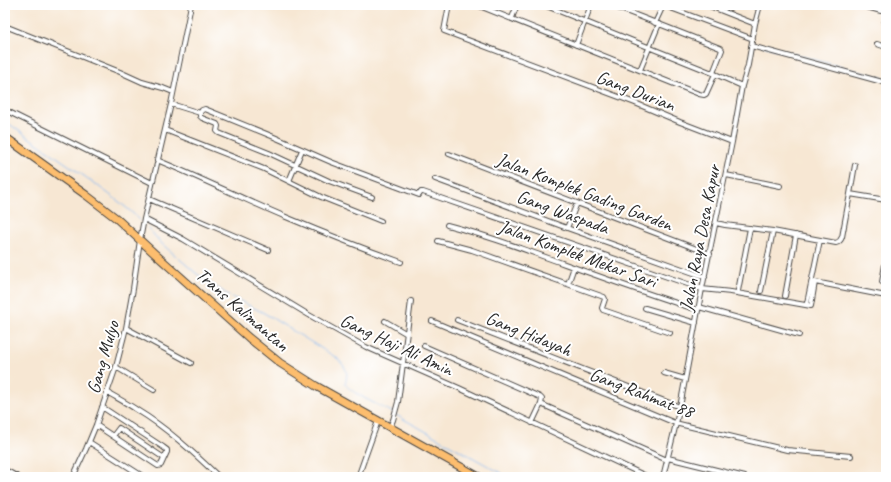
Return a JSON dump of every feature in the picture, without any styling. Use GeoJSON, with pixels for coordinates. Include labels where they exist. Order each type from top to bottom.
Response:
{"type":"FeatureCollection","features":[{"type":"Feature","properties":{"kind":"highway","name":"Trans Kalimantan"},"geometry":{"type":"LineString","coordinates":[[5,137],[116,218],[154,254],[249,338],[280,363],[316,386],[479,477]]}},
{"type":"Feature","properties":{"kind":"street","name":"Gang Mulyo"},"geometry":{"type":"LineString","coordinates":[[73,477],[96,425],[116,367],[126,328],[144,220],[192,5]]}},
{"type":"Feature","properties":{"kind":"street","name":"Gang Durian"},"geometry":{"type":"LineString","coordinates":[[448,5],[444,31],[635,103],[732,142]]}},
{"type":"Feature","properties":{"kind":"street"},"geometry":{"type":"LineString","coordinates":[[477,5],[699,94],[704,95],[707,93],[722,50],[720,48],[610,5]]}},
{"type":"Feature","properties":{"kind":"street"},"geometry":{"type":"LineString","coordinates":[[512,18],[517,5]]}},
{"type":"Feature","properties":{"kind":"street"},"geometry":{"type":"LineString","coordinates":[[544,5],[742,86]]}},
{"type":"Feature","properties":{"kind":"street"},"geometry":{"type":"LineString","coordinates":[[576,45],[591,5]]}},
{"type":"Feature","properties":{"kind":"street"},"geometry":{"type":"LineString","coordinates":[[640,70],[650,48],[662,8],[654,5]]}},
{"type":"Feature","properties":{"kind":"street"},"geometry":{"type":"LineString","coordinates":[[707,5],[755,24]]}},
{"type":"Feature","properties":{"kind":"street"},"geometry":{"type":"LineString","coordinates":[[752,5],[760,6]]}},
{"type":"Feature","properties":{"kind":"street"},"geometry":{"type":"LineString","coordinates":[[860,5],[881,11]]}},
{"type":"Feature","properties":{"kind":"street","name":"Jalan Raya Desa Kapur"},"geometry":{"type":"LineString","coordinates":[[664,477],[675,423],[680,407],[742,86],[760,6]]}},
{"type":"Feature","properties":{"kind":"street"},"geometry":{"type":"LineString","coordinates":[[668,7],[753,38]]}},
{"type":"Feature","properties":{"kind":"street"},"geometry":{"type":"LineString","coordinates":[[5,26],[142,82],[173,92]]}},
{"type":"Feature","properties":{"kind":"street"},"geometry":{"type":"LineString","coordinates":[[877,44],[886,46]]}},
{"type":"Feature","properties":{"kind":"street"},"geometry":{"type":"LineString","coordinates":[[751,46],[886,83]]}},
{"type":"Feature","properties":{"kind":"street"},"geometry":{"type":"LineString","coordinates":[[171,104],[200,113],[202,118],[217,124],[217,131],[219,133],[269,153],[329,182],[372,197]]}},
{"type":"Feature","properties":{"kind":"street"},"geometry":{"type":"LineString","coordinates":[[200,113],[205,109],[331,162],[398,188],[419,195],[421,192],[424,192],[702,289],[731,292],[811,306],[815,282],[886,296]]}},
{"type":"Feature","properties":{"kind":"street"},"geometry":{"type":"LineString","coordinates":[[5,110],[152,183]]}},
{"type":"Feature","properties":{"kind":"street"},"geometry":{"type":"LineString","coordinates":[[165,130],[264,169],[321,197],[381,221]]}},
{"type":"Feature","properties":{"kind":"street"},"geometry":{"type":"LineString","coordinates":[[289,182],[302,150]]}},
{"type":"Feature","properties":{"kind":"street","name":"Jalan Komplek Gading Garden"},"geometry":{"type":"LineString","coordinates":[[449,154],[710,254]]}},
{"type":"Feature","properties":{"kind":"street"},"geometry":{"type":"LineString","coordinates":[[158,160],[287,218],[401,262]]}},
{"type":"Feature","properties":{"kind":"street"},"geometry":{"type":"LineString","coordinates":[[716,224],[773,231],[836,243],[839,242],[841,240],[855,165]]}},
{"type":"Feature","properties":{"kind":"street"},"geometry":{"type":"LineString","coordinates":[[726,175],[780,186]]}},
{"type":"Feature","properties":{"kind":"street","name":"Gang Waspada"},"geometry":{"type":"LineString","coordinates":[[435,179],[705,277]]}},
{"type":"Feature","properties":{"kind":"street"},"geometry":{"type":"LineString","coordinates":[[850,194],[886,200]]}},
{"type":"Feature","properties":{"kind":"street"},"geometry":{"type":"LineString","coordinates":[[149,200],[268,250]]}},
{"type":"Feature","properties":{"kind":"street"},"geometry":{"type":"LineString","coordinates":[[567,228],[577,203]]}},
{"type":"Feature","properties":{"kind":"street","name":"Gang Haji Ali Amin"},"geometry":{"type":"LineString","coordinates":[[144,220],[183,239],[348,337],[403,364],[459,388],[648,477]]}},
{"type":"Feature","properties":{"kind":"street","name":"Jalan Komplek Mekar Sari"},"geometry":{"type":"LineString","coordinates":[[447,225],[506,242],[661,298],[799,335]]}},
{"type":"Feature","properties":{"kind":"street"},"geometry":{"type":"LineString","coordinates":[[738,291],[750,228]]}},
{"type":"Feature","properties":{"kind":"street"},"geometry":{"type":"LineString","coordinates":[[761,291],[773,231]]}},
{"type":"Feature","properties":{"kind":"street"},"geometry":{"type":"LineString","coordinates":[[785,296],[796,235]]}},
{"type":"Feature","properties":{"kind":"street"},"geometry":{"type":"LineString","coordinates":[[807,302],[820,240]]}},
{"type":"Feature","properties":{"kind":"street"},"geometry":{"type":"LineString","coordinates":[[438,241],[472,250],[604,297],[603,310],[670,333]]}},
{"type":"Feature","properties":{"kind":"street"},"geometry":{"type":"LineString","coordinates":[[882,282],[886,259]]}},
{"type":"Feature","properties":{"kind":"street"},"geometry":{"type":"LineString","coordinates":[[568,284],[574,267]]}},
{"type":"Feature","properties":{"kind":"street"},"geometry":{"type":"LineString","coordinates":[[390,427],[398,402],[412,301]]}},
{"type":"Feature","properties":{"kind":"street"},"geometry":{"type":"LineString","coordinates":[[645,308],[696,323]]}},
{"type":"Feature","properties":{"kind":"street","name":"Gang Hidayah"},"geometry":{"type":"LineString","coordinates":[[457,320],[680,407]]}},
{"type":"Feature","properties":{"kind":"street"},"geometry":{"type":"LineString","coordinates":[[385,321],[407,334]]}},
{"type":"Feature","properties":{"kind":"street","name":"Gang Rahmat 88"},"geometry":{"type":"LineString","coordinates":[[432,321],[675,423],[787,450],[851,456]]}},
{"type":"Feature","properties":{"kind":"street"},"geometry":{"type":"LineString","coordinates":[[126,328],[191,363]]}},
{"type":"Feature","properties":{"kind":"street"},"geometry":{"type":"LineString","coordinates":[[424,346],[540,397],[542,399],[541,404],[532,423]]}},
{"type":"Feature","properties":{"kind":"street"},"geometry":{"type":"LineString","coordinates":[[116,367],[154,390]]}},
{"type":"Feature","properties":{"kind":"street"},"geometry":{"type":"LineString","coordinates":[[664,374],[685,379]]}},
{"type":"Feature","properties":{"kind":"street"},"geometry":{"type":"LineString","coordinates":[[107,392],[148,417],[219,477]]}},
{"type":"Feature","properties":{"kind":"street"},"geometry":{"type":"LineString","coordinates":[[541,404],[667,459],[745,477]]}},
{"type":"Feature","properties":{"kind":"street"},"geometry":{"type":"LineString","coordinates":[[96,425],[160,466],[167,450],[102,407]]}},
{"type":"Feature","properties":{"kind":"street"},"geometry":{"type":"LineString","coordinates":[[358,477],[378,421]]}},
{"type":"Feature","properties":{"kind":"street"},"geometry":{"type":"LineString","coordinates":[[113,436],[119,428],[164,458]]}},
{"type":"Feature","properties":{"kind":"street"},"geometry":{"type":"LineString","coordinates":[[89,442],[144,477]]}},
{"type":"Feature","properties":{"kind":"street"},"geometry":{"type":"LineString","coordinates":[[5,470],[18,477]]}},
{"type":"Feature","properties":{"kind":"waterway"},"geometry":{"type":"LineString","coordinates":[[760,45],[886,79]]}},
{"type":"Feature","properties":{"kind":"waterway"},"geometry":{"type":"LineString","coordinates":[[5,121],[104,190],[141,221]]}},
{"type":"Feature","properties":{"kind":"waterway"},"geometry":{"type":"LineString","coordinates":[[148,228],[162,244],[197,274],[228,295],[264,313],[337,358],[346,370],[347,376],[345,384],[348,388],[367,400],[394,413]]}},
{"type":"Feature","properties":{"kind":"waterway"},"geometry":{"type":"LineString","coordinates":[[396,415],[508,477]]}}]}
